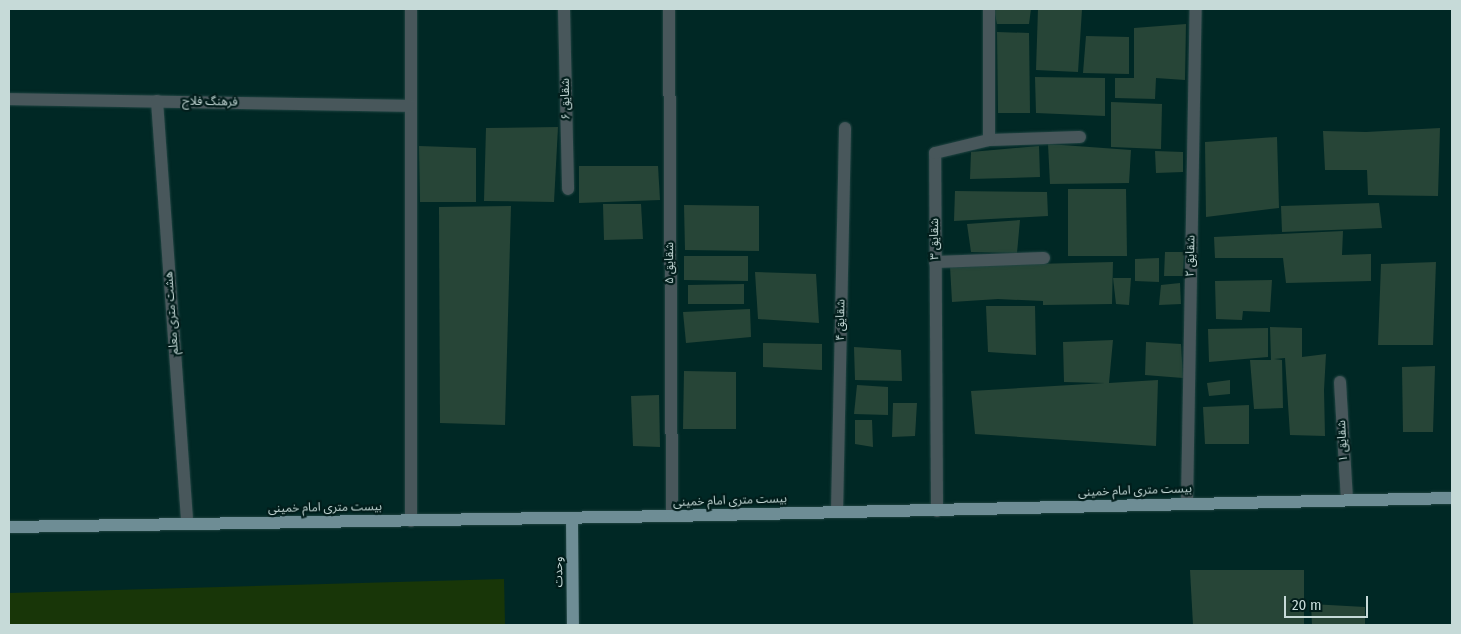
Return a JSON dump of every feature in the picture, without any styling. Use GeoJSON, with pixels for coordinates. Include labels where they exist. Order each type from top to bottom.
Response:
{"type":"FeatureCollection","features":[{"type":"Feature","properties":{"kind":"main road","name":"بیست متری امام خمینی"},"geometry":{"type":"LineString","coordinates":[[9,527],[937,511],[1187,503],[1452,498]]}},
{"type":"Feature","properties":{"kind":"main road","name":"وحدت"},"geometry":{"type":"LineString","coordinates":[[572,518],[573,625]]}},
{"type":"Feature","properties":{"kind":"street"},"geometry":{"type":"LineString","coordinates":[[411,9],[411,521]]}},
{"type":"Feature","properties":{"kind":"street","name":"شقایق ۶"},"geometry":{"type":"LineString","coordinates":[[564,9],[568,189]]}},
{"type":"Feature","properties":{"kind":"street","name":"شقایق ۵"},"geometry":{"type":"LineString","coordinates":[[669,9],[672,516]]}},
{"type":"Feature","properties":{"kind":"street"},"geometry":{"type":"LineString","coordinates":[[990,9],[989,140],[1080,136]]}},
{"type":"Feature","properties":{"kind":"street","name":"شقایق ۲"},"geometry":{"type":"LineString","coordinates":[[1187,503],[1196,9]]}},
{"type":"Feature","properties":{"kind":"street","name":"فرهنگ فلاح"},"geometry":{"type":"LineString","coordinates":[[9,99],[411,106]]}},
{"type":"Feature","properties":{"kind":"street","name":"هشت متری معلم"},"geometry":{"type":"LineString","coordinates":[[157,101],[187,524]]}},
{"type":"Feature","properties":{"kind":"street","name":"شقایق ۴"},"geometry":{"type":"LineString","coordinates":[[837,512],[845,128]]}},
{"type":"Feature","properties":{"kind":"street","name":"شقایق ۳"},"geometry":{"type":"LineString","coordinates":[[937,511],[935,154],[989,140]]}},
{"type":"Feature","properties":{"kind":"street"},"geometry":{"type":"LineString","coordinates":[[935,262],[1044,258]]}},
{"type":"Feature","properties":{"kind":"street","name":"شقایق ۱"},"geometry":{"type":"LineString","coordinates":[[1340,382],[1347,500]]}},
{"type":"Feature","properties":{"kind":"green space"},"geometry":{"type":"Polygon","coordinates":[[[504,579],[505,625],[9,625],[9,593],[504,579]]]}},
{"type":"Feature","properties":{"kind":"building"},"geometry":{"type":"Polygon","coordinates":[[[994,9],[1031,9],[1029,24],[997,24],[994,9]]]}},
{"type":"Feature","properties":{"kind":"building"},"geometry":{"type":"Polygon","coordinates":[[[1038,9],[1082,9],[1078,72],[1036,70],[1038,9]]]}},
{"type":"Feature","properties":{"kind":"building"},"geometry":{"type":"Polygon","coordinates":[[[1186,24],[1185,80],[1156,78],[1155,99],[1115,98],[1115,78],[1134,78],[1134,28],[1186,24]]]}},
{"type":"Feature","properties":{"kind":"building"},"geometry":{"type":"Polygon","coordinates":[[[997,32],[1029,33],[1030,113],[998,113],[997,32]]]}},
{"type":"Feature","properties":{"kind":"building"},"geometry":{"type":"Polygon","coordinates":[[[1086,36],[1129,37],[1129,74],[1083,73],[1086,36]]]}},
{"type":"Feature","properties":{"kind":"building"},"geometry":{"type":"Polygon","coordinates":[[[1035,77],[1105,78],[1105,116],[1036,113],[1035,77]]]}},
{"type":"Feature","properties":{"kind":"building"},"geometry":{"type":"Polygon","coordinates":[[[1111,102],[1162,104],[1161,149],[1111,147],[1111,102]]]}},
{"type":"Feature","properties":{"kind":"building"},"geometry":{"type":"Polygon","coordinates":[[[558,127],[554,202],[484,201],[486,128],[558,127]]]}},
{"type":"Feature","properties":{"kind":"building"},"geometry":{"type":"Polygon","coordinates":[[[1440,128],[1438,196],[1368,195],[1367,170],[1325,170],[1323,131],[1366,132],[1440,128]]]}},
{"type":"Feature","properties":{"kind":"building"},"geometry":{"type":"Polygon","coordinates":[[[1277,137],[1279,208],[1206,217],[1205,142],[1277,137]]]}},
{"type":"Feature","properties":{"kind":"building"},"geometry":{"type":"Polygon","coordinates":[[[1048,144],[1131,150],[1129,183],[1050,184],[1048,144]]]}},
{"type":"Feature","properties":{"kind":"building"},"geometry":{"type":"Polygon","coordinates":[[[419,146],[476,148],[476,202],[420,202],[419,146]]]}},
{"type":"Feature","properties":{"kind":"building"},"geometry":{"type":"Polygon","coordinates":[[[1039,146],[1040,177],[970,179],[971,152],[1039,146]]]}},
{"type":"Feature","properties":{"kind":"building"},"geometry":{"type":"Polygon","coordinates":[[[1155,151],[1183,152],[1183,172],[1156,173],[1155,151]]]}},
{"type":"Feature","properties":{"kind":"building"},"geometry":{"type":"Polygon","coordinates":[[[579,166],[658,166],[660,200],[579,203],[579,166]]]}},
{"type":"Feature","properties":{"kind":"building"},"geometry":{"type":"Polygon","coordinates":[[[1068,189],[1126,189],[1127,256],[1068,256],[1068,189]]]}},
{"type":"Feature","properties":{"kind":"building"},"geometry":{"type":"Polygon","coordinates":[[[955,191],[1047,192],[1048,216],[954,221],[955,191]]]}},
{"type":"Feature","properties":{"kind":"building"},"geometry":{"type":"Polygon","coordinates":[[[1379,203],[1382,228],[1282,232],[1281,206],[1379,203]]]}},
{"type":"Feature","properties":{"kind":"building"},"geometry":{"type":"Polygon","coordinates":[[[603,204],[641,204],[643,239],[604,240],[603,204]]]}},
{"type":"Feature","properties":{"kind":"building"},"geometry":{"type":"Polygon","coordinates":[[[684,205],[759,206],[759,251],[685,250],[684,205]]]}},
{"type":"Feature","properties":{"kind":"building"},"geometry":{"type":"Polygon","coordinates":[[[511,206],[505,425],[440,423],[439,207],[511,206]]]}},
{"type":"Feature","properties":{"kind":"building"},"geometry":{"type":"Polygon","coordinates":[[[1020,220],[1017,253],[971,252],[967,224],[1020,220]]]}},
{"type":"Feature","properties":{"kind":"building"},"geometry":{"type":"Polygon","coordinates":[[[1343,231],[1342,255],[1371,254],[1371,281],[1286,283],[1283,258],[1215,258],[1214,237],[1343,231]]]}},
{"type":"Feature","properties":{"kind":"building"},"geometry":{"type":"Polygon","coordinates":[[[1165,252],[1184,252],[1183,276],[1164,276],[1165,252]]]}},
{"type":"Feature","properties":{"kind":"building"},"geometry":{"type":"Polygon","coordinates":[[[684,256],[748,256],[748,281],[684,280],[684,256]]]}},
{"type":"Feature","properties":{"kind":"building"},"geometry":{"type":"Polygon","coordinates":[[[1159,258],[1159,282],[1135,281],[1135,259],[1159,258]]]}},
{"type":"Feature","properties":{"kind":"building"},"geometry":{"type":"Polygon","coordinates":[[[1113,262],[1112,304],[1043,305],[1043,301],[998,299],[952,302],[950,266],[1113,262]]]}},
{"type":"Feature","properties":{"kind":"building"},"geometry":{"type":"Polygon","coordinates":[[[1436,262],[1433,345],[1378,345],[1381,264],[1436,262]]]}},
{"type":"Feature","properties":{"kind":"building"},"geometry":{"type":"Polygon","coordinates":[[[755,272],[816,274],[819,323],[758,319],[755,272]]]}},
{"type":"Feature","properties":{"kind":"building"},"geometry":{"type":"Polygon","coordinates":[[[1113,278],[1131,278],[1129,305],[1116,304],[1113,278]]]}},
{"type":"Feature","properties":{"kind":"building"},"geometry":{"type":"Polygon","coordinates":[[[1272,280],[1270,312],[1243,311],[1242,320],[1216,319],[1215,281],[1272,280]]]}},
{"type":"Feature","properties":{"kind":"building"},"geometry":{"type":"Polygon","coordinates":[[[1180,283],[1181,304],[1159,305],[1161,285],[1180,283]]]}},
{"type":"Feature","properties":{"kind":"building"},"geometry":{"type":"Polygon","coordinates":[[[744,284],[744,304],[688,304],[688,285],[744,284]]]}},
{"type":"Feature","properties":{"kind":"building"},"geometry":{"type":"Polygon","coordinates":[[[986,306],[1035,306],[1036,355],[988,352],[986,306]]]}},
{"type":"Feature","properties":{"kind":"building"},"geometry":{"type":"Polygon","coordinates":[[[750,309],[751,337],[686,343],[683,312],[750,309]]]}},
{"type":"Feature","properties":{"kind":"building"},"geometry":{"type":"Polygon","coordinates":[[[1270,327],[1302,328],[1302,357],[1326,354],[1324,390],[1325,436],[1290,435],[1285,358],[1274,359],[1282,360],[1283,408],[1254,409],[1250,360],[1271,360],[1270,327]]]}},
{"type":"Feature","properties":{"kind":"building"},"geometry":{"type":"Polygon","coordinates":[[[1268,328],[1268,357],[1209,362],[1208,329],[1268,328]]]}},
{"type":"Feature","properties":{"kind":"building"},"geometry":{"type":"Polygon","coordinates":[[[1113,340],[1109,383],[1158,380],[1156,446],[975,434],[971,391],[1105,383],[1064,382],[1063,342],[1113,340]]]}},
{"type":"Feature","properties":{"kind":"building"},"geometry":{"type":"Polygon","coordinates":[[[1146,342],[1181,344],[1183,378],[1145,375],[1146,342]]]}},
{"type":"Feature","properties":{"kind":"building"},"geometry":{"type":"Polygon","coordinates":[[[763,343],[822,344],[822,370],[763,367],[763,343]]]}},
{"type":"Feature","properties":{"kind":"building"},"geometry":{"type":"Polygon","coordinates":[[[854,347],[901,350],[902,381],[855,380],[854,347]]]}},
{"type":"Feature","properties":{"kind":"building"},"geometry":{"type":"Polygon","coordinates":[[[1435,366],[1433,432],[1403,432],[1402,367],[1435,366]]]}},
{"type":"Feature","properties":{"kind":"building"},"geometry":{"type":"Polygon","coordinates":[[[684,371],[736,372],[736,429],[683,429],[684,371]]]}},
{"type":"Feature","properties":{"kind":"building"},"geometry":{"type":"Polygon","coordinates":[[[1230,380],[1230,394],[1209,396],[1207,383],[1230,380]]]}},
{"type":"Feature","properties":{"kind":"building"},"geometry":{"type":"Polygon","coordinates":[[[857,385],[888,387],[888,415],[854,414],[857,385]]]}},
{"type":"Feature","properties":{"kind":"building"},"geometry":{"type":"Polygon","coordinates":[[[659,395],[660,447],[633,446],[631,396],[659,395]]]}},
{"type":"Feature","properties":{"kind":"building"},"geometry":{"type":"Polygon","coordinates":[[[893,403],[917,403],[915,436],[892,437],[893,403]]]}},
{"type":"Feature","properties":{"kind":"building"},"geometry":{"type":"Polygon","coordinates":[[[1249,405],[1249,444],[1205,444],[1203,407],[1249,405]]]}},
{"type":"Feature","properties":{"kind":"building"},"geometry":{"type":"Polygon","coordinates":[[[855,420],[872,420],[873,447],[855,444],[855,420]]]}},
{"type":"Feature","properties":{"kind":"building"},"geometry":{"type":"Polygon","coordinates":[[[1190,570],[1304,570],[1304,625],[1193,625],[1190,570]]]}},
{"type":"Feature","properties":{"kind":"building"},"geometry":{"type":"Polygon","coordinates":[[[1311,604],[1365,607],[1365,625],[1312,625],[1311,604]]]}}]}
